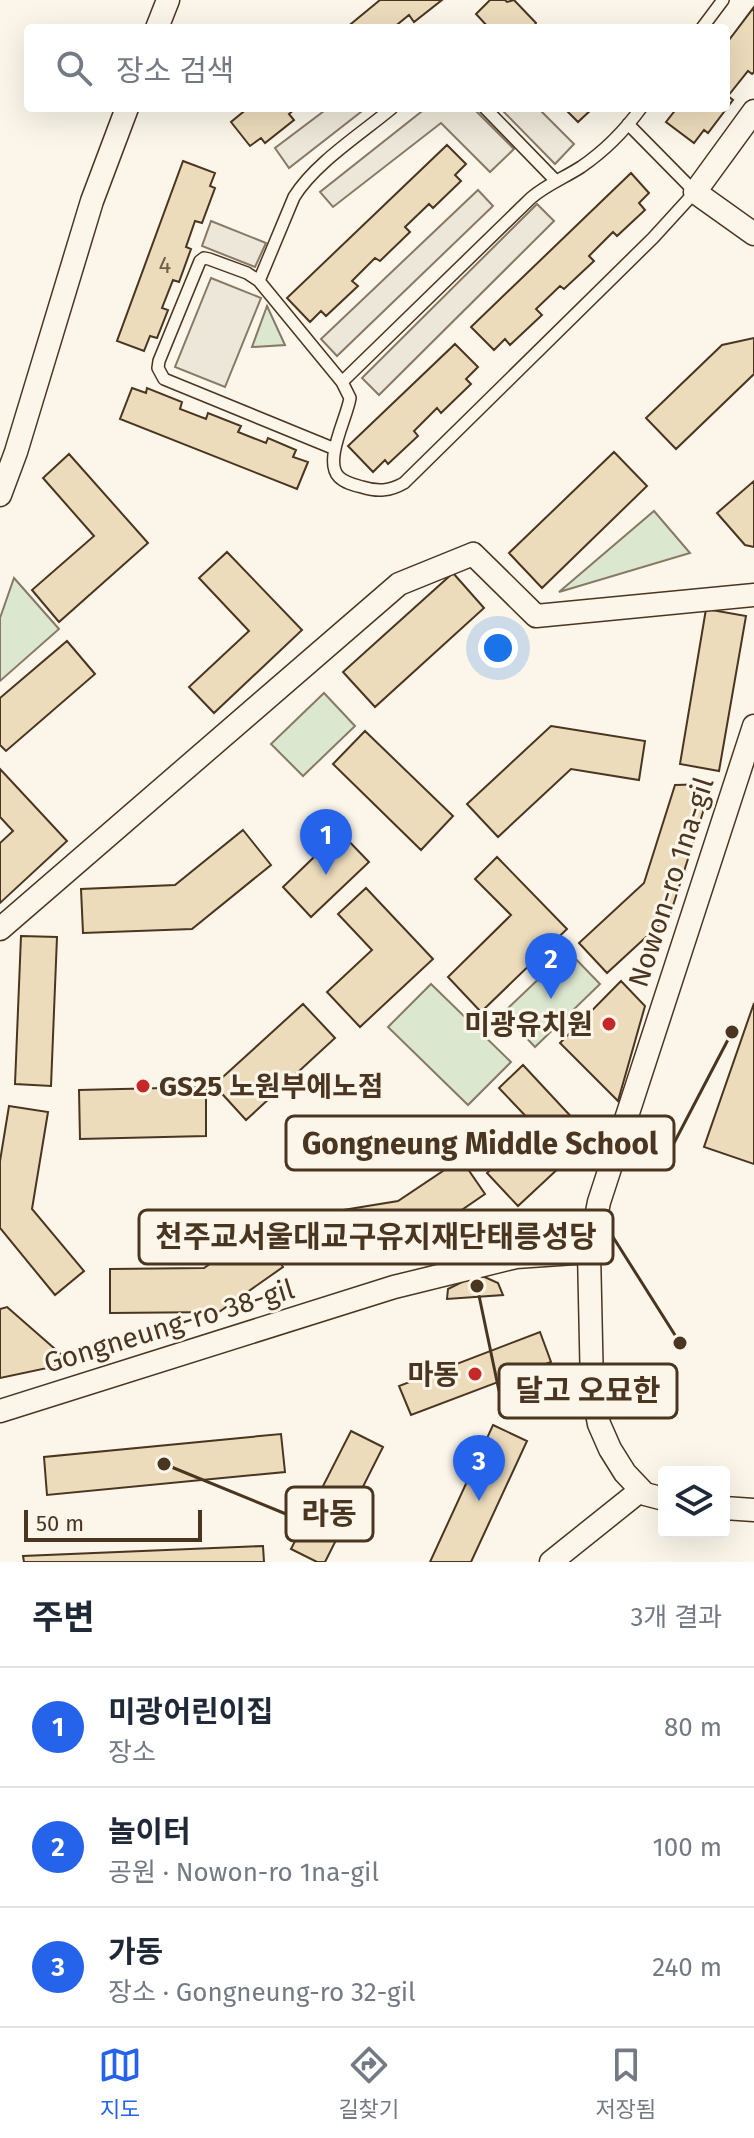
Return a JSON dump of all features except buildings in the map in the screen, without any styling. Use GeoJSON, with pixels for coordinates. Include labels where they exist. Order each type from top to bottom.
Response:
{"type":"FeatureCollection","features":[{"type":"Feature","properties":{"kind":"street"},"geometry":{"type":"LineString","coordinates":[[159,24],[168,0]]}},
{"type":"Feature","properties":{"kind":"street"},"geometry":{"type":"LineString","coordinates":[[754,111],[695,192],[754,234]]}},
{"type":"Feature","properties":{"kind":"street"},"geometry":{"type":"LineString","coordinates":[[0,495],[16,452],[92,201],[125,112]]}},
{"type":"Feature","properties":{"kind":"street"},"geometry":{"type":"LineString","coordinates":[[0,929],[399,584],[473,554],[536,616],[754,595]]}},
{"type":"Feature","properties":{"kind":"street","name":"Nowon-ro 1na-gil"},"geometry":{"type":"LineString","coordinates":[[641,1490],[625,1473],[610,1449],[597,1412],[592,1388],[589,1252],[599,1202],[754,726]]}},
{"type":"Feature","properties":{"kind":"street","name":"Gongneung-ro 38-gil"},"geometry":{"type":"LineString","coordinates":[[0,1411],[394,1287],[516,1257],[589,1252]]}},
{"type":"Feature","properties":{"kind":"street"},"geometry":{"type":"LineString","coordinates":[[551,1562],[641,1490],[658,1497]]}},
{"type":"Feature","properties":{"kind":"street"},"geometry":{"type":"LineString","coordinates":[[730,1508],[754,1510]]}},
{"type":"Feature","properties":{"kind":"lane"},"geometry":{"type":"LineString","coordinates":[[705,24],[723,0]]}},
{"type":"Feature","properties":{"kind":"lane"},"geometry":{"type":"LineString","coordinates":[[259,281],[301,187],[387,112]]}},
{"type":"Feature","properties":{"kind":"lane"},"geometry":{"type":"LineString","coordinates":[[489,112],[556,181]]}},
{"type":"Feature","properties":{"kind":"lane"},"geometry":{"type":"LineString","coordinates":[[342,382],[531,198],[595,156],[638,112]]}},
{"type":"Feature","properties":{"kind":"lane"},"geometry":{"type":"LineString","coordinates":[[335,449],[168,382],[160,373],[159,361],[200,261],[209,259],[247,273],[259,281],[342,382],[350,398],[333,458],[335,471],[340,478],[348,483],[380,490],[392,489],[404,483],[653,238],[695,192],[628,124]]}},
{"type":"Feature","properties":{"kind":"green space"},"geometry":{"type":"Polygon","coordinates":[[[267,306],[285,345],[252,347],[267,306]]]}},
{"type":"Feature","properties":{"kind":"green space"},"geometry":{"type":"Polygon","coordinates":[[[654,511],[690,553],[559,592],[654,511]]]}},
{"type":"Feature","properties":{"kind":"green space"},"geometry":{"type":"Polygon","coordinates":[[[14,578],[59,629],[0,681],[0,618],[14,578]]]}},
{"type":"Feature","properties":{"kind":"green space"},"geometry":{"type":"Polygon","coordinates":[[[324,693],[355,726],[303,776],[271,744],[324,693]]]}},
{"type":"Feature","properties":{"kind":"green space"},"geometry":{"type":"Polygon","coordinates":[[[568,951],[600,984],[535,1047],[503,1013],[568,951]]]}},
{"type":"Feature","properties":{"kind":"green space"},"geometry":{"type":"Polygon","coordinates":[[[431,984],[511,1062],[468,1105],[388,1027],[431,984]]]}},
{"type":"Feature","properties":{"kind":"shaded area"},"geometry":{"type":"Polygon","coordinates":[[[323,112],[361,112],[289,168],[275,148],[323,112]]]}},
{"type":"Feature","properties":{"kind":"shaded area"},"geometry":{"type":"Polygon","coordinates":[[[421,112],[477,112],[514,149],[490,172],[441,123],[333,207],[320,192],[421,112]]]}},
{"type":"Feature","properties":{"kind":"shaded area"},"geometry":{"type":"Polygon","coordinates":[[[504,112],[542,112],[574,144],[555,164],[504,112]]]}},
{"type":"Feature","properties":{"kind":"shaded area"},"geometry":{"type":"Polygon","coordinates":[[[478,190],[493,206],[337,356],[321,339],[478,190]]]}},
{"type":"Feature","properties":{"kind":"shaded area"},"geometry":{"type":"Polygon","coordinates":[[[537,204],[554,221],[379,395],[362,378],[537,204]]]}},
{"type":"Feature","properties":{"kind":"shaded area"},"geometry":{"type":"Polygon","coordinates":[[[211,221],[266,243],[255,267],[202,246],[211,221]]]}},
{"type":"Feature","properties":{"kind":"shaded area"},"geometry":{"type":"Polygon","coordinates":[[[211,278],[261,298],[225,387],[175,367],[211,278]]]}},
{"type":"Feature","properties":{"kind":"place","name":"미광어린이집"},"geometry":{"type":"Point","coordinates":[326,875]}},
{"type":"Feature","properties":{"kind":"place","name":"놀이터"},"geometry":{"type":"Point","coordinates":[551,999]}},
{"type":"Feature","properties":{"kind":"place","name":"미광유치원"},"geometry":{"type":"Point","coordinates":[609,1024]}},
{"type":"Feature","properties":{"kind":"place","name":"Gongneung Middle School"},"geometry":{"type":"Point","coordinates":[732,1032]}},
{"type":"Feature","properties":{"kind":"place","name":"GS25 노원부에노점"},"geometry":{"type":"Point","coordinates":[143,1086]}},
{"type":"Feature","properties":{"kind":"place","name":"달고 오묘한"},"geometry":{"type":"Point","coordinates":[477,1286]}},
{"type":"Feature","properties":{"kind":"place","name":"천주교서울대교구유지재단태릉성당"},"geometry":{"type":"Point","coordinates":[680,1343]}},
{"type":"Feature","properties":{"kind":"place","name":"마동"},"geometry":{"type":"Point","coordinates":[475,1374]}},
{"type":"Feature","properties":{"kind":"place","name":"라동"},"geometry":{"type":"Point","coordinates":[164,1464]}},
{"type":"Feature","properties":{"kind":"place","name":"가동"},"geometry":{"type":"Point","coordinates":[479,1501]}}]}
